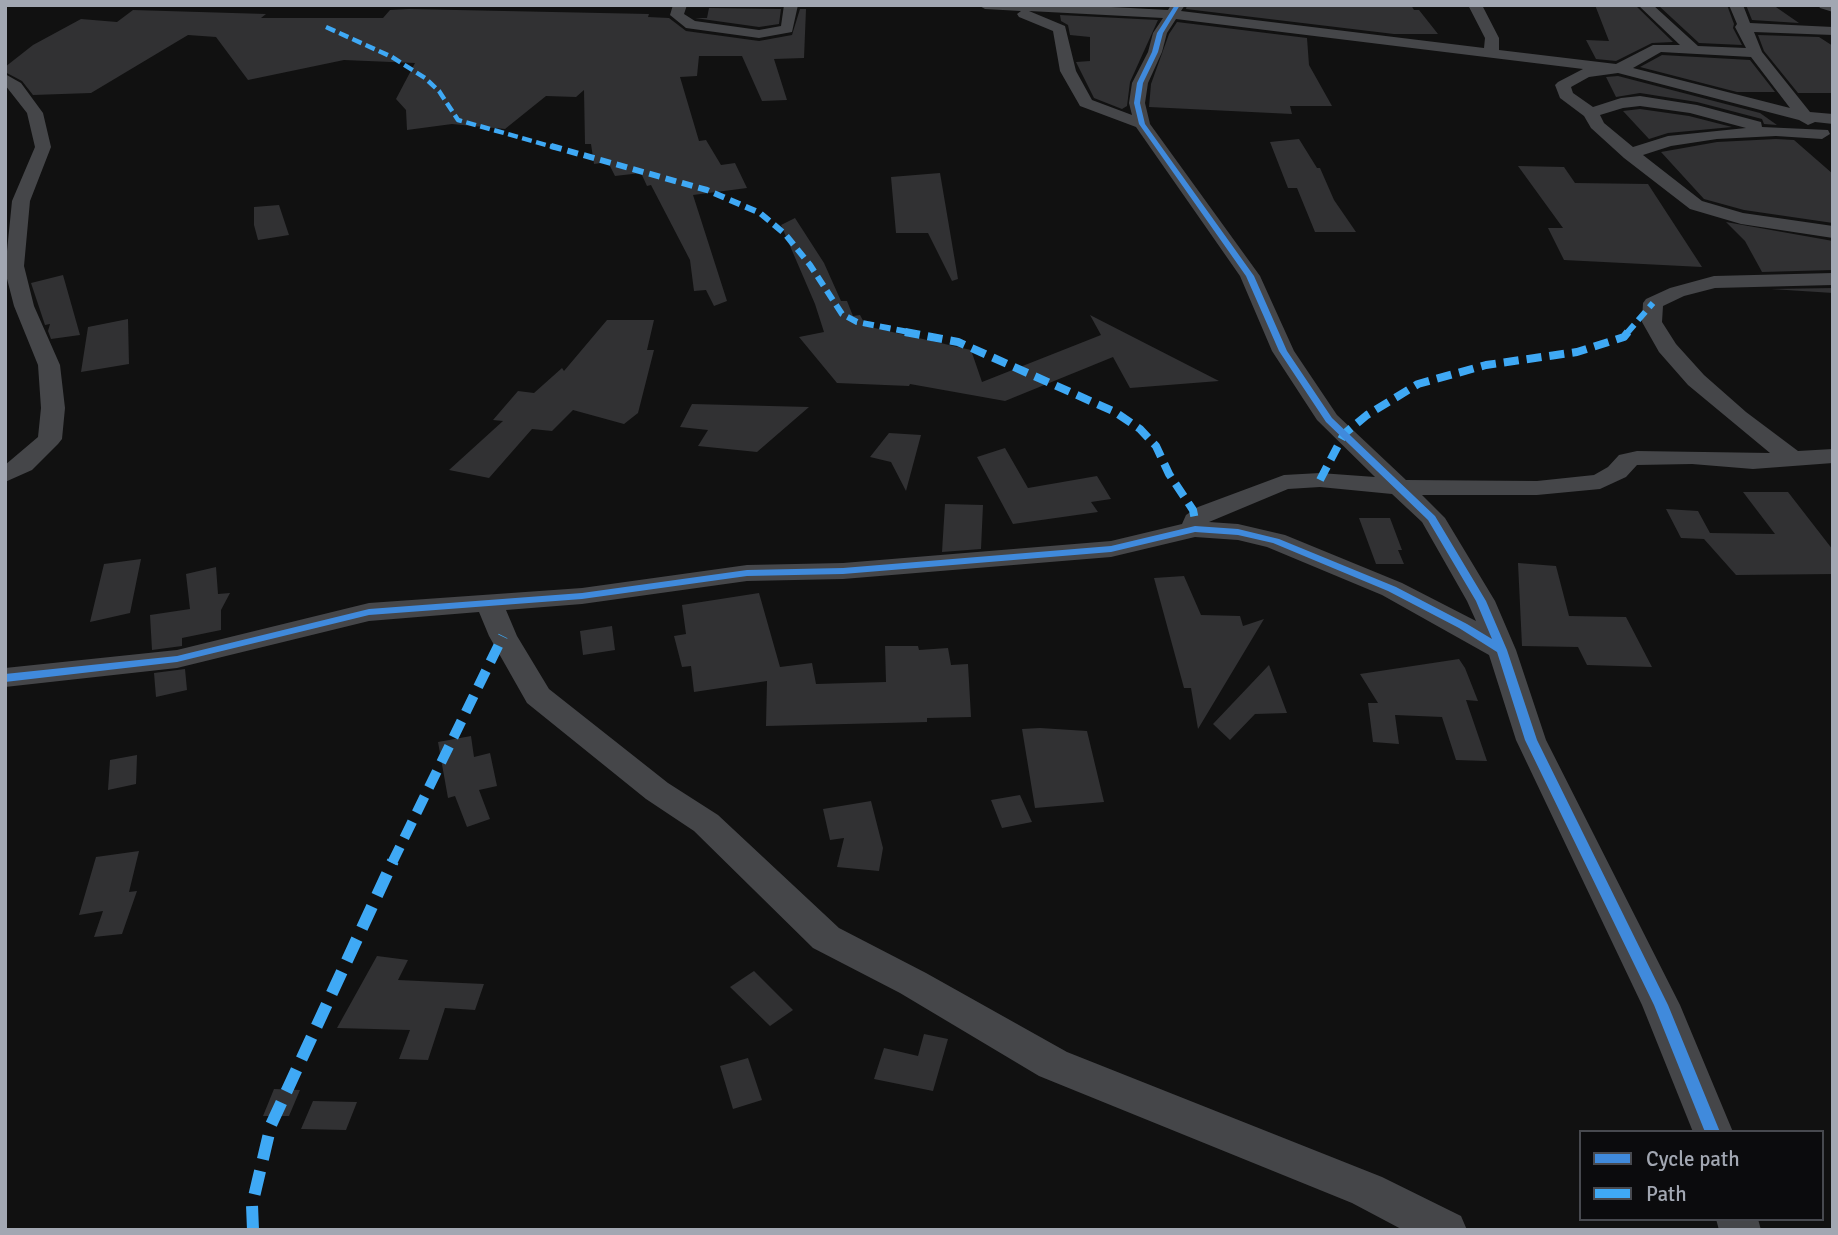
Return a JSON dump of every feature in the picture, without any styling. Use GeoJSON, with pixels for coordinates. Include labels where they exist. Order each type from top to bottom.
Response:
{"type":"FeatureCollection","features":[{"type":"Feature","properties":{"kind":"street"},"geometry":{"type":"LineString","coordinates":[[680,5],[677,15],[691,25],[759,34],[787,29],[791,5]]}},
{"type":"Feature","properties":{"kind":"street"},"geometry":{"type":"LineString","coordinates":[[985,5],[1164,9],[1618,69],[1652,75],[1804,116]]}},
{"type":"Feature","properties":{"kind":"street"},"geometry":{"type":"LineString","coordinates":[[1645,5],[1693,49]]}},
{"type":"Feature","properties":{"kind":"street"},"geometry":{"type":"LineString","coordinates":[[1736,5],[1742,27],[1755,53],[1804,116],[1829,133]]}},
{"type":"Feature","properties":{"kind":"street"},"geometry":{"type":"LineString","coordinates":[[1825,5],[1833,8]]}},
{"type":"Feature","properties":{"kind":"street"},"geometry":{"type":"LineString","coordinates":[[1472,6],[1492,38],[1492,54]]}},
{"type":"Feature","properties":{"kind":"street"},"geometry":{"type":"LineString","coordinates":[[1012,7],[1060,29],[1068,71],[1074,87],[1086,103],[1142,124]]}},
{"type":"Feature","properties":{"kind":"street"},"geometry":{"type":"LineString","coordinates":[[1164,9],[1140,83],[1137,103],[1142,124],[1250,276],[1283,351],[1329,420],[1432,518],[1480,601],[1502,650],[1531,740],[1661,1005],[1712,1130]]}},
{"type":"Feature","properties":{"kind":"street"},"geometry":{"type":"LineString","coordinates":[[1742,27],[1833,31]]}},
{"type":"Feature","properties":{"kind":"street"},"geometry":{"type":"LineString","coordinates":[[1806,30],[1819,43],[1828,47]]}},
{"type":"Feature","properties":{"kind":"street"},"geometry":{"type":"LineString","coordinates":[[1755,53],[1658,48],[1638,61],[1618,69],[1585,73],[1563,85],[1566,95],[1591,113],[1598,125],[1696,205],[1741,218],[1833,232]]}},
{"type":"Feature","properties":{"kind":"street"},"geometry":{"type":"LineString","coordinates":[[1640,101],[1652,75]]}},
{"type":"Feature","properties":{"kind":"street"},"geometry":{"type":"LineString","coordinates":[[5,78],[16,86],[35,113],[43,148],[13,202],[15,266],[24,306],[49,365],[53,408],[50,439],[23,465],[5,475]]}},
{"type":"Feature","properties":{"kind":"street"},"geometry":{"type":"LineString","coordinates":[[1591,113],[1621,103],[1640,101],[1690,108],[1776,131]]}},
{"type":"Feature","properties":{"kind":"street"},"geometry":{"type":"LineString","coordinates":[[1630,153],[1694,136],[1776,131],[1829,133]]}},
{"type":"Feature","properties":{"kind":"street"},"geometry":{"type":"LineString","coordinates":[[1794,460],[1738,417],[1696,380],[1667,347],[1652,322],[1653,303],[1677,292],[1714,282],[1833,279]]}},
{"type":"Feature","properties":{"kind":"street"},"geometry":{"type":"LineString","coordinates":[[1195,529],[1195,520],[1207,512],[1284,482],[1320,480],[1401,487],[1496,489],[1600,482],[1617,472],[1628,460],[1653,457],[1753,462],[1833,456]]}},
{"type":"Feature","properties":{"kind":"street"},"geometry":{"type":"LineString","coordinates":[[5,678],[177,659],[369,612],[582,596],[747,573],[843,571],[1111,550],[1195,529],[1238,531],[1276,541],[1392,589],[1502,650]]}},
{"type":"Feature","properties":{"kind":"street"},"geometry":{"type":"LineString","coordinates":[[489,604],[503,636],[538,696],[593,743],[706,824],[826,938],[913,983],[1052,1064],[1367,1190],[1446,1230]]}},
{"type":"Feature","properties":{"kind":"building"},"geometry":{"type":"Polygon","coordinates":[[[1187,5],[1411,5],[1414,10],[1419,10],[1438,34],[1394,34],[1186,9],[1187,5]]]}},
{"type":"Feature","properties":{"kind":"building"},"geometry":{"type":"Polygon","coordinates":[[[1595,5],[1635,5],[1673,42],[1652,43],[1616,61],[1596,59],[1586,40],[1609,41],[1595,5]]]}},
{"type":"Feature","properties":{"kind":"building"},"geometry":{"type":"Polygon","coordinates":[[[1727,5],[1733,28],[1742,45],[1699,43],[1659,6],[1727,5]]]}},
{"type":"Feature","properties":{"kind":"building"},"geometry":{"type":"Polygon","coordinates":[[[1746,5],[1773,5],[1799,23],[1752,20],[1746,5]]]}},
{"type":"Feature","properties":{"kind":"building"},"geometry":{"type":"Polygon","coordinates":[[[709,8],[781,9],[779,24],[759,27],[695,18],[707,18],[709,8]]]}},
{"type":"Feature","properties":{"kind":"building"},"geometry":{"type":"Polygon","coordinates":[[[800,9],[806,9],[804,58],[774,59],[787,100],[762,101],[742,56],[699,56],[697,76],[680,77],[699,141],[706,140],[721,165],[735,163],[747,188],[693,195],[727,301],[714,306],[706,290],[694,291],[690,260],[651,185],[647,186],[641,173],[615,176],[608,162],[594,164],[591,144],[585,144],[584,90],[576,97],[546,96],[505,129],[452,124],[407,130],[406,110],[396,99],[415,63],[344,60],[248,80],[216,37],[188,35],[91,93],[33,95],[22,81],[5,72],[5,67],[33,45],[81,19],[117,22],[133,10],[266,14],[261,18],[383,18],[390,10],[649,14],[648,17],[669,18],[686,31],[759,41],[792,35],[800,9]]]}},
{"type":"Feature","properties":{"kind":"building"},"geometry":{"type":"Polygon","coordinates":[[[1060,15],[1158,20],[1130,82],[1127,106],[1122,109],[1094,98],[1076,62],[1090,61],[1090,37],[1070,35],[1068,25],[1061,21],[1060,15]]]}},
{"type":"Feature","properties":{"kind":"building"},"geometry":{"type":"Polygon","coordinates":[[[1177,22],[1307,38],[1309,65],[1332,106],[1290,106],[1292,114],[1149,107],[1151,84],[1169,34],[1177,22]]]}},
{"type":"Feature","properties":{"kind":"building"},"geometry":{"type":"Polygon","coordinates":[[[1758,35],[1819,37],[1833,46],[1833,93],[1798,93],[1764,51],[1758,35]]]}},
{"type":"Feature","properties":{"kind":"building"},"geometry":{"type":"Polygon","coordinates":[[[1662,55],[1750,60],[1775,92],[1737,92],[1640,67],[1662,55]]]}},
{"type":"Feature","properties":{"kind":"building"},"geometry":{"type":"Polygon","coordinates":[[[1618,76],[1760,113],[1777,125],[1764,124],[1762,119],[1697,102],[1640,93],[1616,97],[1606,77],[1618,76]]]}},
{"type":"Feature","properties":{"kind":"building"},"geometry":{"type":"Polygon","coordinates":[[[1640,109],[1689,116],[1732,127],[1668,133],[1649,139],[1623,111],[1640,109]]]}},
{"type":"Feature","properties":{"kind":"building"},"geometry":{"type":"Polygon","coordinates":[[[1299,139],[1317,168],[1320,168],[1334,200],[1356,232],[1315,232],[1297,188],[1288,188],[1270,142],[1299,139]]]}},
{"type":"Feature","properties":{"kind":"building"},"geometry":{"type":"Polygon","coordinates":[[[1794,140],[1833,174],[1833,223],[1744,210],[1704,199],[1661,152],[1717,142],[1794,140]]]}},
{"type":"Feature","properties":{"kind":"building"},"geometry":{"type":"Polygon","coordinates":[[[1518,166],[1564,167],[1575,183],[1648,184],[1702,267],[1564,260],[1548,228],[1563,228],[1518,166]]]}},
{"type":"Feature","properties":{"kind":"building"},"geometry":{"type":"Polygon","coordinates":[[[940,173],[958,279],[952,281],[928,233],[896,233],[891,177],[940,173]]]}},
{"type":"Feature","properties":{"kind":"building"},"geometry":{"type":"Polygon","coordinates":[[[279,205],[289,235],[258,240],[254,225],[254,207],[279,205]]]}},
{"type":"Feature","properties":{"kind":"building"},"geometry":{"type":"Polygon","coordinates":[[[795,218],[824,263],[841,301],[847,301],[853,316],[860,315],[866,326],[971,350],[982,382],[1101,335],[1090,315],[1219,381],[1130,388],[1113,357],[1005,401],[910,384],[837,383],[799,337],[824,332],[781,225],[795,218]]]}},
{"type":"Feature","properties":{"kind":"building"},"geometry":{"type":"Polygon","coordinates":[[[1726,222],[1833,241],[1833,270],[1762,272],[1745,241],[1726,222]]]}},
{"type":"Feature","properties":{"kind":"building"},"geometry":{"type":"Polygon","coordinates":[[[63,275],[80,335],[51,339],[48,331],[50,324],[45,325],[31,283],[63,275]]]}},
{"type":"Feature","properties":{"kind":"building"},"geometry":{"type":"Polygon","coordinates":[[[1833,288],[1833,293],[1771,289],[1833,288]]]}},
{"type":"Feature","properties":{"kind":"building"},"geometry":{"type":"Polygon","coordinates":[[[128,319],[129,364],[81,372],[88,327],[128,319]]]}},
{"type":"Feature","properties":{"kind":"building"},"geometry":{"type":"Polygon","coordinates":[[[607,320],[654,320],[647,350],[654,350],[638,413],[624,424],[573,410],[552,431],[532,429],[489,478],[449,470],[503,421],[493,420],[518,391],[534,393],[562,368],[564,371],[607,320]]]}},
{"type":"Feature","properties":{"kind":"building"},"geometry":{"type":"Polygon","coordinates":[[[692,404],[809,407],[757,452],[698,446],[708,430],[680,427],[692,404]]]}},
{"type":"Feature","properties":{"kind":"building"},"geometry":{"type":"Polygon","coordinates":[[[889,433],[921,435],[906,491],[891,462],[870,457],[889,433]]]}},
{"type":"Feature","properties":{"kind":"building"},"geometry":{"type":"Polygon","coordinates":[[[1005,448],[1028,488],[1097,476],[1111,499],[1091,502],[1098,512],[1013,524],[977,457],[1005,448]]]}},
{"type":"Feature","properties":{"kind":"building"},"geometry":{"type":"Polygon","coordinates":[[[1743,492],[1788,492],[1833,550],[1833,574],[1736,575],[1704,539],[1681,538],[1666,509],[1698,511],[1710,533],[1775,534],[1743,492]]]}},
{"type":"Feature","properties":{"kind":"building"},"geometry":{"type":"Polygon","coordinates":[[[945,504],[983,505],[981,549],[942,552],[945,504]]]}},
{"type":"Feature","properties":{"kind":"building"},"geometry":{"type":"Polygon","coordinates":[[[1359,518],[1390,518],[1402,550],[1398,550],[1404,564],[1376,564],[1359,518]]]}},
{"type":"Feature","properties":{"kind":"building"},"geometry":{"type":"Polygon","coordinates":[[[141,559],[130,613],[90,622],[104,564],[141,559]]]}},
{"type":"Feature","properties":{"kind":"building"},"geometry":{"type":"Polygon","coordinates":[[[1518,563],[1556,566],[1569,616],[1626,617],[1652,667],[1587,665],[1578,647],[1522,646],[1518,563]]]}},
{"type":"Feature","properties":{"kind":"building"},"geometry":{"type":"Polygon","coordinates":[[[216,567],[218,594],[230,593],[221,610],[221,630],[182,638],[182,646],[152,650],[150,615],[190,609],[186,574],[216,567]]]}},
{"type":"Feature","properties":{"kind":"building"},"geometry":{"type":"Polygon","coordinates":[[[1184,576],[1201,615],[1240,616],[1243,626],[1264,619],[1198,729],[1191,688],[1184,688],[1154,578],[1184,576]]]}},
{"type":"Feature","properties":{"kind":"building"},"geometry":{"type":"Polygon","coordinates":[[[759,593],[780,667],[812,663],[816,684],[886,682],[885,646],[918,646],[919,650],[948,648],[951,665],[968,664],[971,717],[927,718],[927,722],[766,726],[767,681],[694,692],[691,666],[682,667],[674,636],[686,634],[682,605],[759,593]]]}},
{"type":"Feature","properties":{"kind":"building"},"geometry":{"type":"Polygon","coordinates":[[[612,626],[615,650],[583,655],[580,631],[612,626]]]}},
{"type":"Feature","properties":{"kind":"building"},"geometry":{"type":"Polygon","coordinates":[[[1459,659],[1478,701],[1466,700],[1487,761],[1456,760],[1442,717],[1395,715],[1399,744],[1373,742],[1368,703],[1378,703],[1360,674],[1459,659]]]}},
{"type":"Feature","properties":{"kind":"building"},"geometry":{"type":"Polygon","coordinates":[[[1269,665],[1287,713],[1255,714],[1230,740],[1213,724],[1269,665]]]}},
{"type":"Feature","properties":{"kind":"building"},"geometry":{"type":"Polygon","coordinates":[[[185,669],[187,690],[156,697],[154,673],[185,669]]]}},
{"type":"Feature","properties":{"kind":"building"},"geometry":{"type":"Polygon","coordinates":[[[1022,729],[1087,731],[1104,802],[1035,808],[1022,729]]]}},
{"type":"Feature","properties":{"kind":"building"},"geometry":{"type":"Polygon","coordinates":[[[471,736],[474,757],[490,753],[497,786],[479,790],[490,819],[467,827],[455,796],[448,798],[438,742],[471,736]]]}},
{"type":"Feature","properties":{"kind":"building"},"geometry":{"type":"Polygon","coordinates":[[[137,755],[136,784],[108,790],[110,760],[137,755]]]}},
{"type":"Feature","properties":{"kind":"building"},"geometry":{"type":"Polygon","coordinates":[[[1020,795],[1032,822],[1002,828],[991,800],[1020,795]]]}},
{"type":"Feature","properties":{"kind":"building"},"geometry":{"type":"Polygon","coordinates":[[[871,801],[883,848],[879,871],[837,867],[844,838],[830,840],[823,809],[871,801]]]}},
{"type":"Feature","properties":{"kind":"building"},"geometry":{"type":"Polygon","coordinates":[[[139,851],[129,892],[137,891],[122,934],[94,937],[103,911],[79,915],[96,857],[139,851]]]}},
{"type":"Feature","properties":{"kind":"building"},"geometry":{"type":"Polygon","coordinates":[[[377,956],[408,960],[398,980],[484,984],[475,1010],[445,1008],[428,1060],[399,1059],[410,1030],[337,1028],[377,956]]]}},
{"type":"Feature","properties":{"kind":"building"},"geometry":{"type":"Polygon","coordinates":[[[754,971],[793,1010],[770,1026],[730,987],[754,971]]]}},
{"type":"Feature","properties":{"kind":"building"},"geometry":{"type":"Polygon","coordinates":[[[924,1034],[948,1039],[933,1091],[874,1079],[884,1048],[918,1056],[924,1034]]]}},
{"type":"Feature","properties":{"kind":"building"},"geometry":{"type":"Polygon","coordinates":[[[748,1058],[762,1100],[733,1109],[720,1066],[748,1058]]]}},
{"type":"Feature","properties":{"kind":"building"},"geometry":{"type":"Polygon","coordinates":[[[274,1089],[300,1090],[289,1116],[263,1116],[274,1089]]]}},
{"type":"Feature","properties":{"kind":"building"},"geometry":{"type":"Polygon","coordinates":[[[313,1101],[357,1102],[346,1130],[301,1129],[313,1101]]]}},
{"type":"Feature","properties":{"kind":"marked path"},"geometry":{"type":"LineString","coordinates":[[326,27],[392,57],[425,78],[439,91],[458,120],[707,190],[760,213],[785,234],[810,265],[842,314],[857,322],[958,342],[1115,412],[1140,429],[1156,446],[1169,474],[1193,510],[1195,520]]}},
{"type":"Feature","properties":{"kind":"marked path"},"geometry":{"type":"LineString","coordinates":[[1320,480],[1344,434],[1367,415],[1418,384],[1486,365],[1577,352],[1624,337],[1653,303]]}},
{"type":"Feature","properties":{"kind":"marked path"},"geometry":{"type":"LineString","coordinates":[[253,1230],[252,1205],[271,1125],[377,894],[503,636]]}},
{"type":"Feature","properties":{"kind":"cycle path"},"geometry":{"type":"LineString","coordinates":[[1178,5],[1160,33],[1155,52],[1140,83],[1137,103],[1142,124],[1250,276],[1283,351],[1329,420],[1432,518],[1481,601],[1502,650],[1531,740],[1661,1005],[1712,1130]]}},
{"type":"Feature","properties":{"kind":"cycle path"},"geometry":{"type":"LineString","coordinates":[[5,678],[177,659],[369,612],[582,596],[747,573],[843,571],[1111,549],[1195,529],[1238,532],[1276,541],[1392,589],[1502,650]]}}]}
